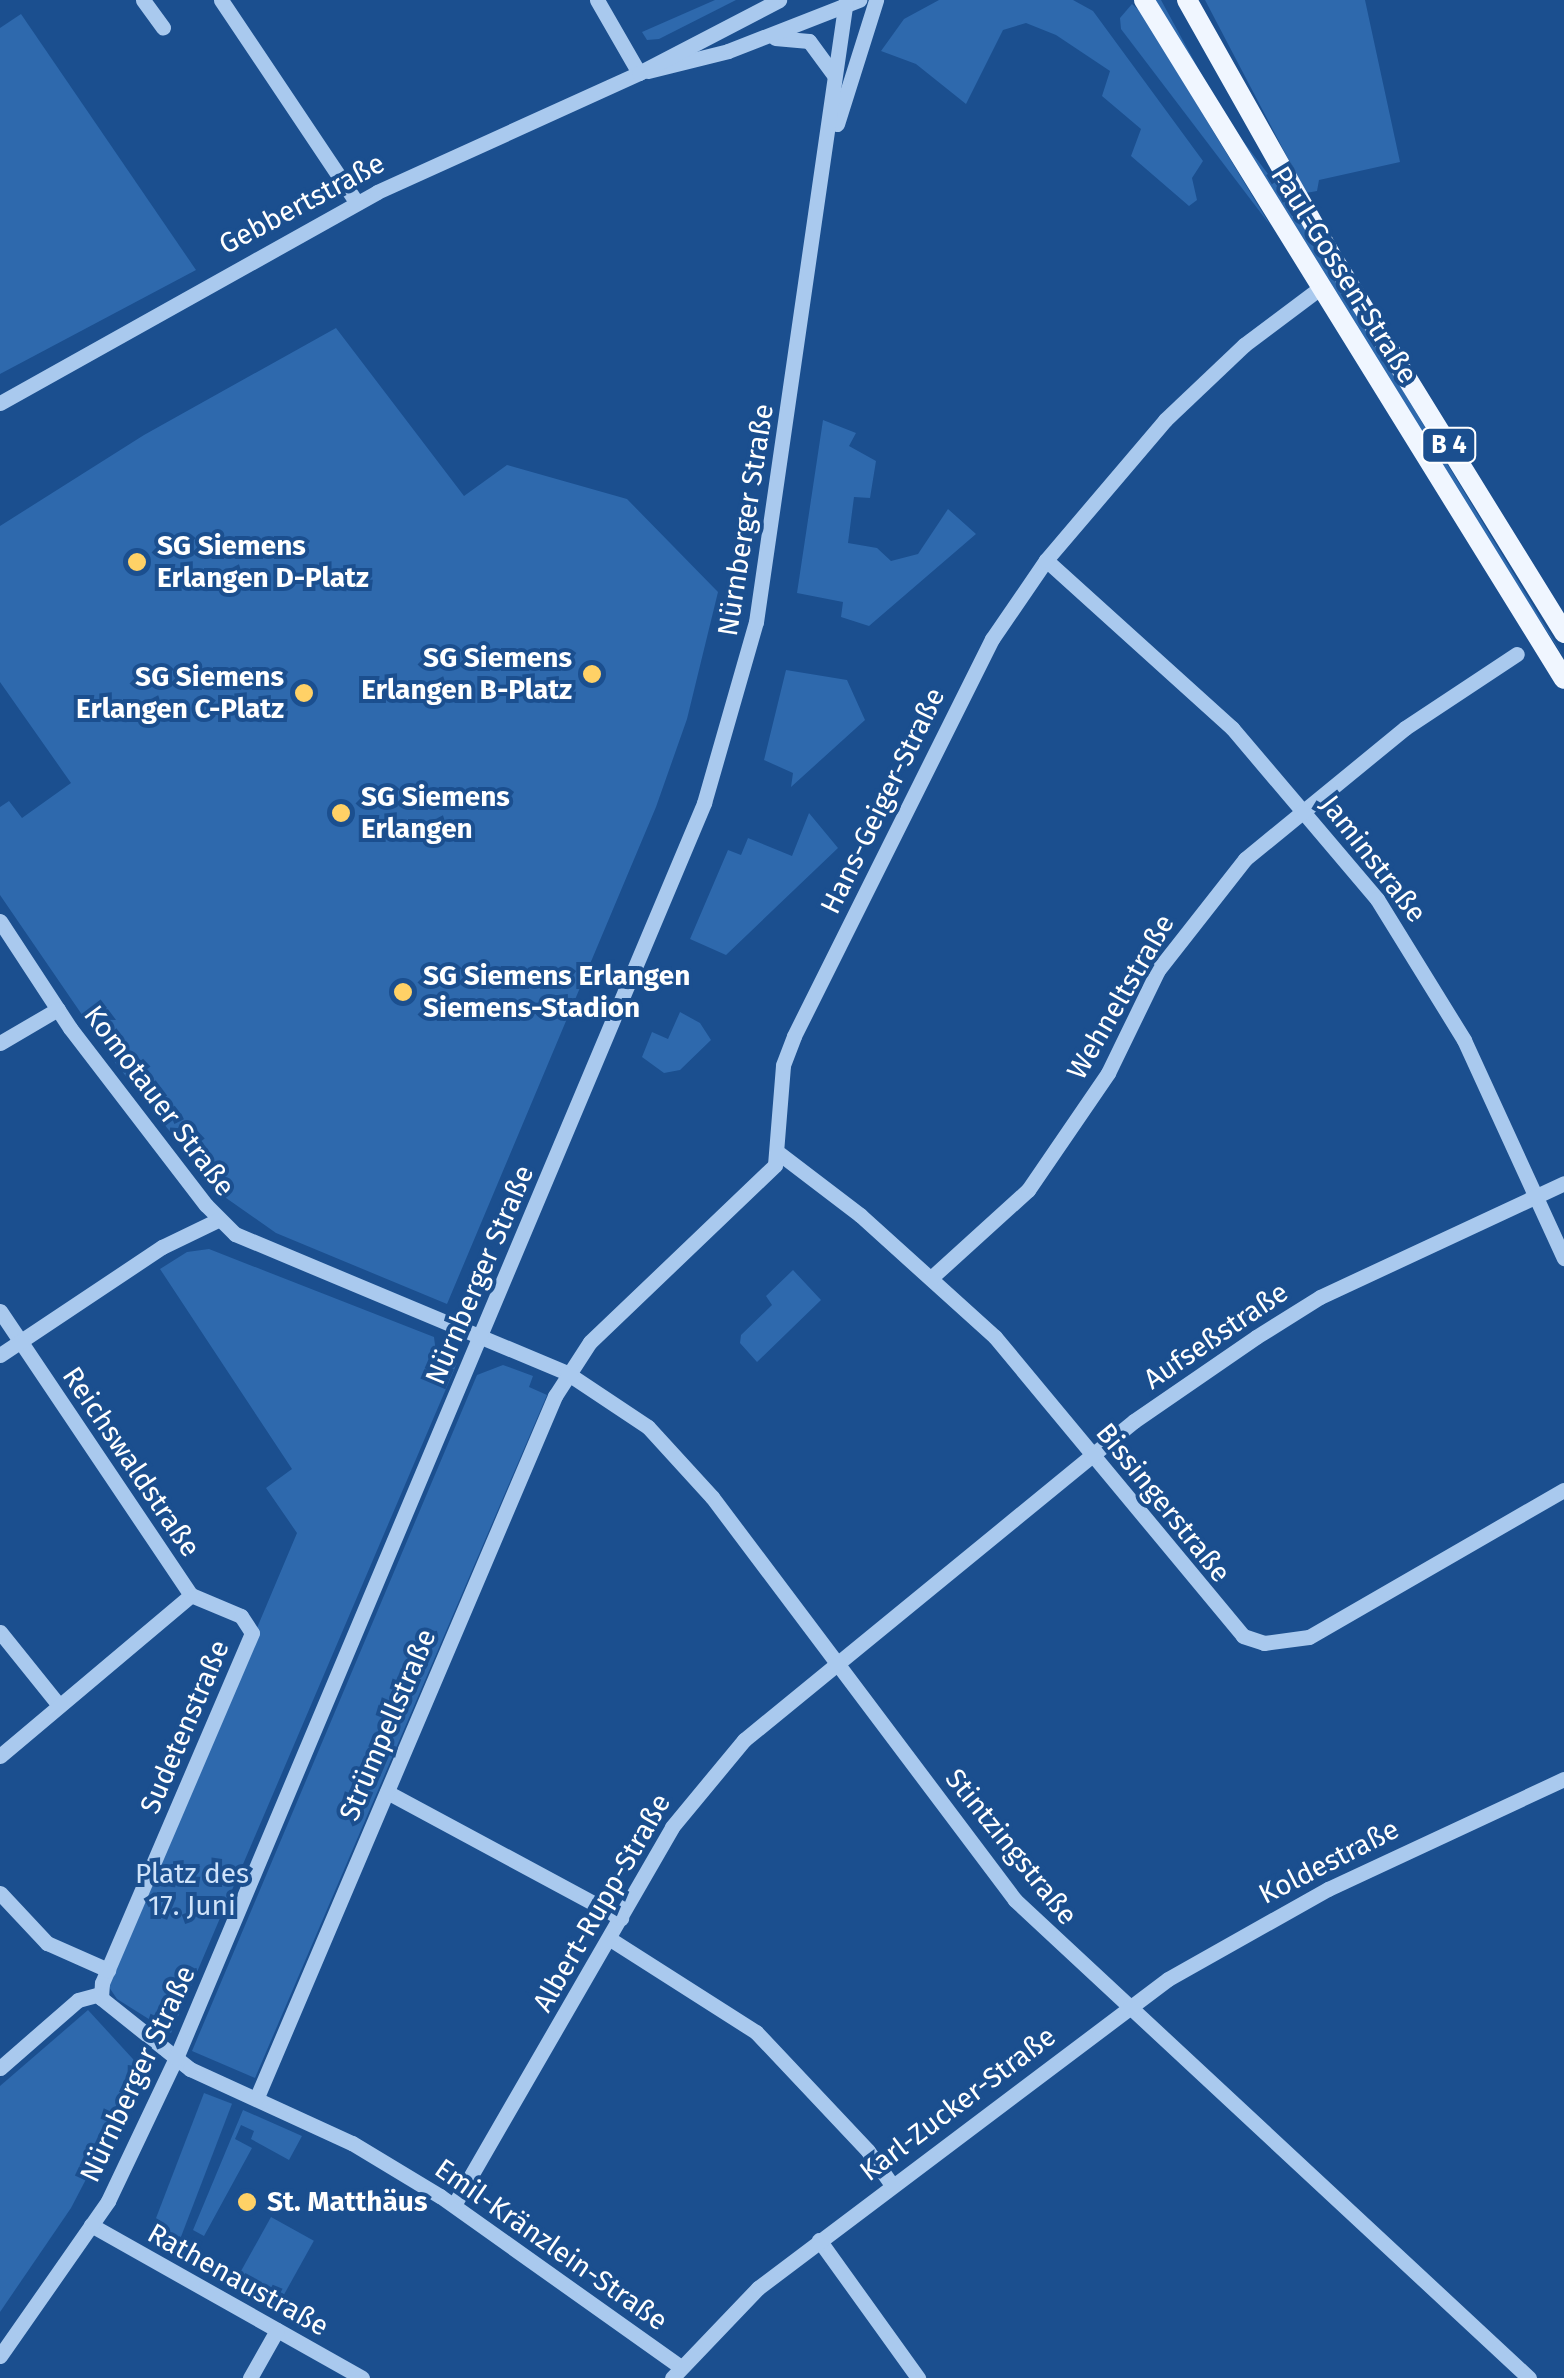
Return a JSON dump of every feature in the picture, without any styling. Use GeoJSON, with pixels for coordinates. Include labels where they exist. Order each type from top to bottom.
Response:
{"type":"FeatureCollection","features":[{"type":"Feature","properties":{"kind":"main road","name":"Paul-Gossen-Straße"},"geometry":{"type":"LineString","coordinates":[[1144,0],[1564,679]]}},
{"type":"Feature","properties":{"kind":"main road","name":"Paul-Gossen-Straße"},"geometry":{"type":"LineString","coordinates":[[1186,0],[1332,257],[1564,633]]}},
{"type":"Feature","properties":{"kind":"street"},"geometry":{"type":"LineString","coordinates":[[143,0],[163,28]]}},
{"type":"Feature","properties":{"kind":"street"},"geometry":{"type":"LineString","coordinates":[[221,0],[357,203]]}},
{"type":"Feature","properties":{"kind":"street"},"geometry":{"type":"LineString","coordinates":[[596,0],[639,73]]}},
{"type":"Feature","properties":{"kind":"street","name":"Gebbertstraße"},"geometry":{"type":"LineString","coordinates":[[0,403],[357,203],[639,73],[779,0]]}},
{"type":"Feature","properties":{"kind":"street","name":"Nürnberger Straße"},"geometry":{"type":"LineString","coordinates":[[829,151],[876,0]]}},
{"type":"Feature","properties":{"kind":"street","name":"Gebbertstraße"},"geometry":{"type":"LineString","coordinates":[[639,73],[762,40],[850,2]]}},
{"type":"Feature","properties":{"kind":"street","name":"Nürnberger Straße"},"geometry":{"type":"LineString","coordinates":[[2,2349],[91,2226],[176,2058],[691,840],[742,688],[829,151],[834,75],[850,2]]}},
{"type":"Feature","properties":{"kind":"street"},"geometry":{"type":"LineString","coordinates":[[762,40],[809,41],[834,75]]}},
{"type":"Feature","properties":{"kind":"street","name":"Hans-Geiger-Straße"},"geometry":{"type":"LineString","coordinates":[[780,1154],[779,1098],[794,1036],[958,702],[1046,560],[1165,420],[1244,346],[1320,288]]}},
{"type":"Feature","properties":{"kind":"street","name":"Jaminstraße"},"geometry":{"type":"LineString","coordinates":[[1046,560],[1160,657],[1301,806],[1377,899],[1436,991],[1564,1258]]}},
{"type":"Feature","properties":{"kind":"street","name":"Wehneltstraße"},"geometry":{"type":"LineString","coordinates":[[932,1277],[1028,1190],[1108,1073],[1181,936],[1234,870],[1301,806],[1517,654]]}},
{"type":"Feature","properties":{"kind":"street","name":"Komotauer Straße"},"geometry":{"type":"LineString","coordinates":[[0,922],[58,1008],[218,1220],[254,1245],[481,1337]]}},
{"type":"Feature","properties":{"kind":"street"},"geometry":{"type":"LineString","coordinates":[[0,1043],[58,1008]]}},
{"type":"Feature","properties":{"kind":"street"},"geometry":{"type":"LineString","coordinates":[[567,1373],[590,1342],[780,1154]]}},
{"type":"Feature","properties":{"kind":"street","name":"Bissingerstraße"},"geometry":{"type":"LineString","coordinates":[[780,1154],[932,1277],[995,1337],[1228,1624],[1264,1643],[1309,1636],[1564,1490]]}},
{"type":"Feature","properties":{"kind":"street","name":"Aufseßstraße"},"geometry":{"type":"LineString","coordinates":[[837,1663],[1094,1455],[1320,1297],[1564,1183]]}},
{"type":"Feature","properties":{"kind":"street"},"geometry":{"type":"LineString","coordinates":[[0,1355],[162,1248],[218,1220]]}},
{"type":"Feature","properties":{"kind":"street","name":"Reichswaldstraße"},"geometry":{"type":"LineString","coordinates":[[0,1311],[191,1596],[241,1616]]}},
{"type":"Feature","properties":{"kind":"street","name":"Stintzingstraße"},"geometry":{"type":"LineString","coordinates":[[481,1337],[567,1373],[612,1398],[661,1440],[837,1663],[1015,1900],[1128,2009],[1530,2378]]}},
{"type":"Feature","properties":{"kind":"street","name":"Strümpellstraße"},"geometry":{"type":"LineString","coordinates":[[258,2097],[567,1373]]}},
{"type":"Feature","properties":{"kind":"street"},"geometry":{"type":"LineString","coordinates":[[0,1756],[58,1703],[191,1596]]}},
{"type":"Feature","properties":{"kind":"street","name":"Sudetenstraße"},"geometry":{"type":"LineString","coordinates":[[100,1994],[249,1642],[251,1627],[241,1616]]}},
{"type":"Feature","properties":{"kind":"street"},"geometry":{"type":"LineString","coordinates":[[0,1632],[58,1703]]}},
{"type":"Feature","properties":{"kind":"street","name":"Albert-Rupp-Straße"},"geometry":{"type":"LineString","coordinates":[[454,2205],[621,1918],[714,1769],[837,1663]]}},
{"type":"Feature","properties":{"kind":"street","name":"Koldestraße"},"geometry":{"type":"LineString","coordinates":[[1128,2009],[1302,1902],[1564,1780]]}},
{"type":"Feature","properties":{"kind":"street"},"geometry":{"type":"LineString","coordinates":[[388,1792],[621,1918]]}},
{"type":"Feature","properties":{"kind":"street"},"geometry":{"type":"LineString","coordinates":[[0,1893],[47,1943],[108,1970]]}},
{"type":"Feature","properties":{"kind":"street"},"geometry":{"type":"LineString","coordinates":[[610,1939],[756,2032],[868,2151],[892,2185]]}},
{"type":"Feature","properties":{"kind":"street"},"geometry":{"type":"LineString","coordinates":[[0,2068],[78,2000],[100,1994]]}},
{"type":"Feature","properties":{"kind":"street","name":"Emil-Kränzlein-Straße"},"geometry":{"type":"LineString","coordinates":[[100,1994],[176,2058],[358,2146],[454,2205],[677,2373]]}},
{"type":"Feature","properties":{"kind":"street","name":"Karl-Zucker-Straße"},"geometry":{"type":"LineString","coordinates":[[677,2373],[758,2288],[1128,2009]]}},
{"type":"Feature","properties":{"kind":"street","name":"Rathenaustraße"},"geometry":{"type":"LineString","coordinates":[[91,2226],[362,2378]]}},
{"type":"Feature","properties":{"kind":"street"},"geometry":{"type":"LineString","coordinates":[[819,2240],[918,2378]]}},
{"type":"Feature","properties":{"kind":"street"},"geometry":{"type":"LineString","coordinates":[[250,2378],[277,2330]]}},
{"type":"Feature","properties":{"kind":"green space"},"geometry":{"type":"Polygon","coordinates":[[[715,0],[736,0],[659,39],[647,40],[642,32],[715,0]]]}},
{"type":"Feature","properties":{"kind":"green space"},"geometry":{"type":"Polygon","coordinates":[[[939,0],[1073,0],[1093,11],[1203,161],[1192,178],[1197,200],[1189,206],[1131,156],[1141,129],[1102,96],[1110,71],[1056,35],[1026,23],[1003,30],[966,104],[916,64],[881,51],[904,19],[939,0]]]}},
{"type":"Feature","properties":{"kind":"green space"},"geometry":{"type":"Polygon","coordinates":[[[1152,0],[1161,0],[1223,114],[1152,0]]]}},
{"type":"Feature","properties":{"kind":"green space"},"geometry":{"type":"Polygon","coordinates":[[[1205,0],[1365,0],[1400,162],[1319,180],[1317,191],[1306,193],[1205,0]]]}},
{"type":"Feature","properties":{"kind":"green space"},"geometry":{"type":"Polygon","coordinates":[[[1132,4],[1141,12],[1270,225],[1121,29],[1120,18],[1132,4]]]}},
{"type":"Feature","properties":{"kind":"green space"},"geometry":{"type":"Polygon","coordinates":[[[21,14],[196,270],[0,374],[0,28],[21,14]]]}},
{"type":"Feature","properties":{"kind":"green space"},"geometry":{"type":"Polygon","coordinates":[[[1225,117],[1287,199],[1564,657],[1514,582],[1225,117]]]}},
{"type":"Feature","properties":{"kind":"green space","name":"SG Siemens Erlangen"},"geometry":{"type":"Polygon","coordinates":[[[336,328],[464,496],[507,465],[627,499],[718,592],[687,719],[656,807],[447,1304],[276,1233],[219,1193],[113,1060],[0,895],[0,807],[9,801],[22,818],[71,783],[0,682],[0,526],[144,435],[336,328]]]}},
{"type":"Feature","properties":{"kind":"green space"},"geometry":{"type":"Polygon","coordinates":[[[823,420],[856,433],[849,446],[876,461],[870,498],[854,497],[848,543],[877,548],[891,561],[918,554],[948,509],[976,534],[869,626],[841,617],[843,602],[797,593],[823,420]]]}},
{"type":"Feature","properties":{"kind":"green space"},"geometry":{"type":"Polygon","coordinates":[[[786,670],[847,680],[865,720],[791,787],[793,773],[764,760],[786,670]]]}},
{"type":"Feature","properties":{"kind":"green space"},"geometry":{"type":"Polygon","coordinates":[[[809,813],[838,848],[726,955],[690,939],[728,850],[741,855],[748,838],[792,856],[809,813]]]}},
{"type":"Feature","properties":{"kind":"green space"},"geometry":{"type":"Polygon","coordinates":[[[680,1012],[700,1023],[711,1040],[680,1070],[664,1073],[642,1057],[652,1032],[668,1039],[680,1012]]]}},
{"type":"Feature","properties":{"kind":"green space","name":"Platz des 17. Juni"},"geometry":{"type":"Polygon","coordinates":[[[209,1249],[434,1337],[436,1353],[457,1363],[171,2033],[117,1999],[107,1984],[297,1533],[266,1488],[292,1469],[160,1269],[187,1252],[209,1249]]]}},
{"type":"Feature","properties":{"kind":"green space"},"geometry":{"type":"Polygon","coordinates":[[[793,1270],[821,1300],[757,1362],[740,1343],[741,1335],[772,1305],[766,1296],[793,1270]]]}},
{"type":"Feature","properties":{"kind":"green space"},"geometry":{"type":"Polygon","coordinates":[[[503,1365],[533,1376],[529,1387],[547,1395],[255,2078],[192,2051],[477,1375],[503,1365]]]}},
{"type":"Feature","properties":{"kind":"green space"},"geometry":{"type":"Polygon","coordinates":[[[88,2010],[143,2070],[71,2208],[0,2312],[0,2086],[88,2010]]]}},
{"type":"Feature","properties":{"kind":"green space"},"geometry":{"type":"Polygon","coordinates":[[[204,2093],[232,2104],[176,2249],[148,2239],[204,2093]]]}},
{"type":"Feature","properties":{"kind":"green space"},"geometry":{"type":"Polygon","coordinates":[[[243,2110],[302,2136],[289,2160],[251,2139],[254,2131],[241,2125],[235,2139],[252,2148],[204,2236],[193,2230],[243,2110]]]}},
{"type":"Feature","properties":{"kind":"green space"},"geometry":{"type":"Polygon","coordinates":[[[271,2217],[314,2241],[281,2299],[239,2276],[271,2217]]]}},
{"type":"Feature","properties":{"kind":"place","name":"SG Siemens Erlangen D-Platz"},"geometry":{"type":"Point","coordinates":[137,562]}},
{"type":"Feature","properties":{"kind":"place","name":"SG Siemens Erlangen B-Platz"},"geometry":{"type":"Point","coordinates":[592,674]}},
{"type":"Feature","properties":{"kind":"place","name":"SG Siemens Erlangen C-Platz"},"geometry":{"type":"Point","coordinates":[304,693]}},
{"type":"Feature","properties":{"kind":"place","name":"SG Siemens Erlangen"},"geometry":{"type":"Point","coordinates":[341,813]}},
{"type":"Feature","properties":{"kind":"place","name":"SG Siemens Erlangen Siemens-Stadion"},"geometry":{"type":"Point","coordinates":[403,992]}},
{"type":"Feature","properties":{"kind":"place","name":"St. Matthäus"},"geometry":{"type":"Point","coordinates":[247,2202]}}]}
